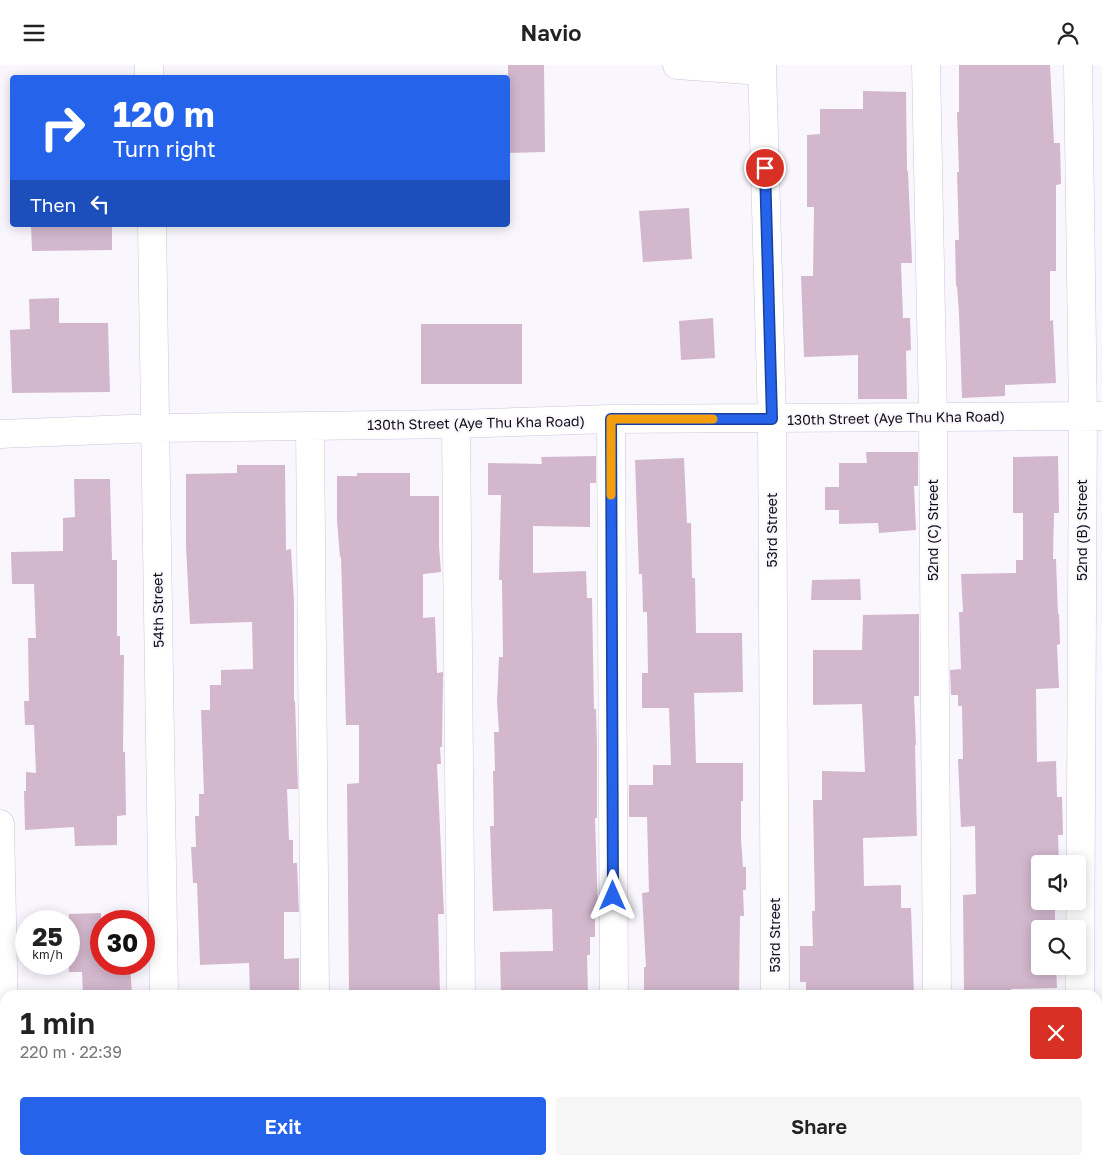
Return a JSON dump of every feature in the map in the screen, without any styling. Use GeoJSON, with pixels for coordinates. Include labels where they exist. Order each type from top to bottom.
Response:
{"type":"FeatureCollection","features":[{"type":"Feature","properties":{"kind":"street"},"geometry":{"type":"LineString","coordinates":[[677,65],[762,68]]}},
{"type":"Feature","properties":{"kind":"street","name":"52nd (C) Street"},"geometry":{"type":"LineString","coordinates":[[926,65],[932,417],[937,990]]}},
{"type":"Feature","properties":{"kind":"street","name":"52nd (B) Street"},"geometry":{"type":"LineString","coordinates":[[1078,65],[1092,416],[1080,990]]}},
{"type":"Feature","properties":{"kind":"street","name":"53rd Street"},"geometry":{"type":"LineString","coordinates":[[762,68],[772,419],[775,990]]}},
{"type":"Feature","properties":{"kind":"street","name":"54th Street"},"geometry":{"type":"LineString","coordinates":[[152,227],[164,990]]}},
{"type":"Feature","properties":{"kind":"street","name":"130th Street (Aye Thu Kha Road)"},"geometry":{"type":"LineString","coordinates":[[0,434],[155,428],[456,424],[611,419],[1092,416]]}},
{"type":"Feature","properties":{"kind":"street"},"geometry":{"type":"LineString","coordinates":[[611,419],[614,990]]}},
{"type":"Feature","properties":{"kind":"street"},"geometry":{"type":"LineString","coordinates":[[456,424],[460,990]]}},
{"type":"Feature","properties":{"kind":"street"},"geometry":{"type":"LineString","coordinates":[[310,426],[315,990]]}},
{"type":"Feature","properties":{"kind":"street"},"geometry":{"type":"LineString","coordinates":[[0,824],[3,990]]}},
{"type":"Feature","properties":{"kind":"building"},"geometry":{"type":"Polygon","coordinates":[[[508,65],[544,65],[545,152],[510,153],[510,75],[508,75],[508,65]]]}},
{"type":"Feature","properties":{"kind":"building"},"geometry":{"type":"Polygon","coordinates":[[[959,65],[1050,65],[1054,143],[1060,143],[1061,184],[1056,185],[1056,271],[1050,271],[1050,321],[1053,320],[1056,383],[1005,385],[1005,396],[962,398],[955,240],[959,240],[957,112],[959,112],[959,65]]]}},
{"type":"Feature","properties":{"kind":"building"},"geometry":{"type":"Polygon","coordinates":[[[863,91],[906,92],[907,171],[912,263],[901,263],[903,318],[910,318],[911,350],[906,351],[907,399],[858,399],[858,355],[804,357],[801,276],[813,276],[814,207],[807,207],[807,135],[820,134],[820,109],[863,109],[863,91]]]}},
{"type":"Feature","properties":{"kind":"building"},"geometry":{"type":"Polygon","coordinates":[[[689,208],[692,259],[643,262],[639,211],[689,208]]]}},
{"type":"Feature","properties":{"kind":"building"},"geometry":{"type":"Polygon","coordinates":[[[31,227],[112,227],[112,250],[32,251],[31,227]]]}},
{"type":"Feature","properties":{"kind":"building"},"geometry":{"type":"Polygon","coordinates":[[[59,298],[59,323],[108,323],[110,392],[12,393],[10,330],[30,329],[29,299],[59,298]]]}},
{"type":"Feature","properties":{"kind":"building"},"geometry":{"type":"Polygon","coordinates":[[[713,318],[715,358],[681,360],[679,321],[713,318]]]}},
{"type":"Feature","properties":{"kind":"building"},"geometry":{"type":"Polygon","coordinates":[[[421,324],[522,324],[522,384],[421,384],[421,324]]]}},
{"type":"Feature","properties":{"kind":"building"},"geometry":{"type":"Polygon","coordinates":[[[866,452],[918,452],[918,486],[914,486],[916,530],[879,533],[878,523],[839,524],[839,510],[825,510],[825,487],[839,487],[839,463],[867,463],[866,452]]]}},
{"type":"Feature","properties":{"kind":"building"},"geometry":{"type":"Polygon","coordinates":[[[596,456],[596,483],[590,483],[590,527],[533,526],[533,573],[586,571],[587,598],[592,598],[594,709],[596,709],[597,744],[597,818],[595,818],[598,912],[595,912],[595,937],[590,937],[590,955],[587,955],[588,990],[501,990],[500,952],[553,951],[552,909],[493,911],[490,826],[494,826],[494,732],[499,732],[497,702],[499,657],[503,657],[502,580],[499,580],[501,495],[488,495],[488,463],[542,464],[541,457],[596,456]]]}},
{"type":"Feature","properties":{"kind":"building"},"geometry":{"type":"Polygon","coordinates":[[[1058,456],[1059,513],[1054,513],[1053,559],[1056,559],[1059,614],[1060,644],[1057,645],[1059,688],[1036,689],[1037,762],[1056,761],[1057,797],[1062,797],[1063,835],[1058,835],[1059,855],[1031,855],[1031,910],[1055,910],[1055,920],[1031,920],[1031,975],[1056,975],[1057,988],[964,990],[963,895],[976,894],[975,826],[961,827],[958,759],[963,759],[962,706],[958,706],[958,695],[951,695],[950,670],[961,669],[959,612],[963,612],[961,574],[1016,573],[1016,560],[1023,560],[1023,513],[1013,513],[1013,457],[1058,456]]]}},
{"type":"Feature","properties":{"kind":"building"},"geometry":{"type":"Polygon","coordinates":[[[684,458],[687,523],[691,523],[692,578],[695,578],[696,633],[742,633],[743,692],[694,693],[696,763],[743,763],[741,838],[743,867],[746,867],[746,890],[743,890],[744,916],[740,916],[739,990],[644,990],[644,967],[646,967],[642,893],[649,892],[647,817],[629,817],[629,785],[653,785],[653,765],[671,765],[669,708],[642,708],[642,673],[648,673],[647,612],[643,612],[642,574],[639,574],[635,460],[684,458]]]}},
{"type":"Feature","properties":{"kind":"building"},"geometry":{"type":"Polygon","coordinates":[[[237,465],[285,465],[286,550],[291,549],[294,602],[294,701],[298,789],[287,789],[289,840],[293,840],[293,863],[297,863],[299,912],[284,912],[284,959],[299,958],[299,990],[250,990],[249,963],[200,965],[197,883],[193,883],[191,847],[196,847],[195,816],[199,816],[199,794],[204,794],[201,710],[210,710],[210,685],[221,685],[221,670],[253,669],[252,622],[190,624],[186,546],[186,474],[237,473],[237,465]]]}},
{"type":"Feature","properties":{"kind":"building"},"geometry":{"type":"Polygon","coordinates":[[[357,473],[410,473],[410,496],[439,496],[441,572],[423,574],[423,618],[435,617],[437,673],[443,672],[441,764],[437,764],[444,914],[438,914],[440,990],[349,990],[347,784],[359,783],[359,725],[346,725],[341,557],[337,521],[337,476],[357,476],[357,473]]]}},
{"type":"Feature","properties":{"kind":"building"},"geometry":{"type":"Polygon","coordinates":[[[74,479],[110,479],[112,560],[117,560],[117,636],[120,636],[120,655],[124,655],[123,752],[125,752],[126,815],[117,816],[117,845],[75,846],[74,827],[25,830],[24,791],[26,791],[26,772],[36,773],[34,725],[25,725],[24,701],[29,701],[28,638],[36,638],[34,584],[12,584],[11,552],[63,551],[63,518],[75,517],[74,479]]]}},
{"type":"Feature","properties":{"kind":"building"},"geometry":{"type":"Polygon","coordinates":[[[860,579],[861,600],[811,600],[812,580],[860,579]]]}},
{"type":"Feature","properties":{"kind":"building"},"geometry":{"type":"Polygon","coordinates":[[[919,614],[919,696],[914,696],[917,836],[863,838],[864,886],[901,885],[901,908],[911,908],[914,990],[806,990],[806,982],[800,982],[800,946],[813,946],[812,911],[815,911],[813,800],[822,800],[822,771],[865,772],[862,704],[813,705],[813,650],[862,650],[863,615],[919,614]]]}},
{"type":"Feature","properties":{"kind":"building"},"geometry":{"type":"Polygon","coordinates":[[[90,913],[90,975],[131,975],[132,990],[83,990],[82,972],[80,972],[80,914],[90,913]]]}},
{"type":"Feature","properties":{"kind":"slow traffic"},"geometry":{"type":"LineString","coordinates":[[611,495],[611,419],[713,419]]}},
{"type":"Feature","properties":{"kind":"route"},"geometry":{"type":"LineString","coordinates":[[613,896],[611,419],[772,419],[765,168]]}}]}
